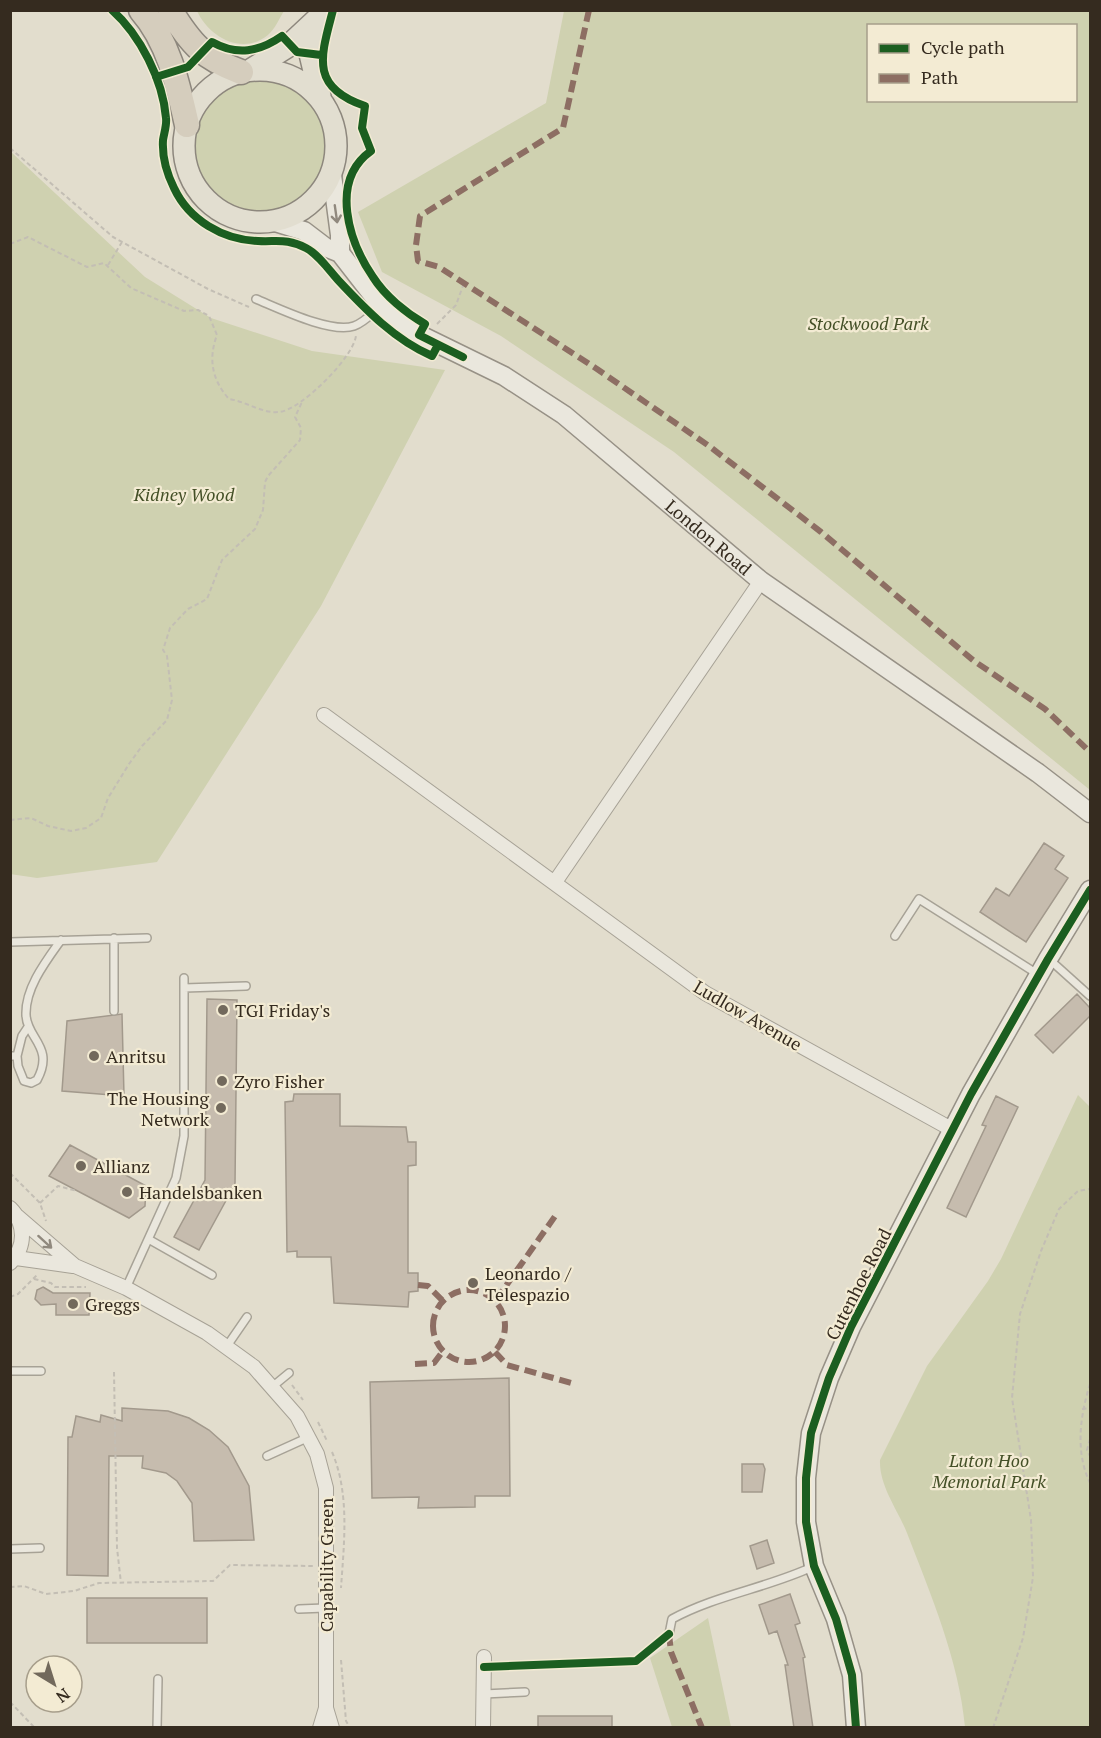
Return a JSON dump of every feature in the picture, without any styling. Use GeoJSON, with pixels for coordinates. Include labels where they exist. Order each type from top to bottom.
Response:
{"type":"FeatureCollection","features":[{"type":"Feature","properties":{"kind":"highway"},"geometry":{"type":"LineString","coordinates":[[141,10],[156,31],[168,56],[187,125]]}},
{"type":"Feature","properties":{"kind":"highway"},"geometry":{"type":"LineString","coordinates":[[170,10],[201,53],[219,64],[247,71]]}},
{"type":"Feature","properties":{"kind":"main road"},"geometry":{"type":"LineString","coordinates":[[319,15],[310,54],[320,96],[331,114],[337,134],[337,155],[332,175],[318,197],[299,213],[275,222],[253,223],[231,217],[212,206],[204,198],[187,169],[183,147],[187,125],[194,107],[207,91],[223,79],[247,71],[287,47],[319,15]]}},
{"type":"Feature","properties":{"kind":"main road"},"geometry":{"type":"LineString","coordinates":[[247,71],[278,71],[293,77],[320,96]]}},
{"type":"Feature","properties":{"kind":"street"},"geometry":{"type":"LineString","coordinates":[[332,175],[340,235],[340,253]]}},
{"type":"Feature","properties":{"kind":"street","name":"London Road"},"geometry":{"type":"LineString","coordinates":[[275,222],[304,231],[325,247],[340,253],[382,306],[504,376],[564,415],[761,581],[1038,773],[1090,813]]}},
{"type":"Feature","properties":{"kind":"street"},"geometry":{"type":"LineString","coordinates":[[555,882],[761,581]]}},
{"type":"Feature","properties":{"kind":"street","name":"Ludlow Avenue"},"geometry":{"type":"LineString","coordinates":[[324,715],[705,993],[953,1130]]}},
{"type":"Feature","properties":{"kind":"street","name":"Cutenhoe Road"},"geometry":{"type":"LineString","coordinates":[[856,1728],[852,1675],[836,1619],[814,1566],[806,1522],[806,1478],[811,1433],[829,1378],[851,1327],[953,1130],[1043,967],[1090,890]]}},
{"type":"Feature","properties":{"kind":"street"},"geometry":{"type":"LineString","coordinates":[[13,1209],[23,1237],[13,1261],[75,1266]]}},
{"type":"Feature","properties":{"kind":"street","name":"Capability Green"},"geometry":{"type":"LineString","coordinates":[[13,1209],[75,1266],[126,1288],[227,1346],[254,1367],[297,1416],[317,1454],[326,1488],[326,1708]]}},
{"type":"Feature","properties":{"kind":"street"},"geometry":{"type":"LineString","coordinates":[[483,1728],[484,1657]]}},
{"type":"Feature","properties":{"kind":"street"},"geometry":{"type":"LineString","coordinates":[[320,1728],[326,1708]]}},
{"type":"Feature","properties":{"kind":"street"},"geometry":{"type":"LineString","coordinates":[[326,1708],[332,1728]]}},
{"type":"Feature","properties":{"kind":"lane"},"geometry":{"type":"LineString","coordinates":[[256,299],[325,325],[342,327],[356,325],[382,306]]}},
{"type":"Feature","properties":{"kind":"lane"},"geometry":{"type":"LineString","coordinates":[[895,936],[919,898],[1043,967],[1062,969],[1090,996]]}},
{"type":"Feature","properties":{"kind":"lane"},"geometry":{"type":"LineString","coordinates":[[114,938],[114,1011]]}},
{"type":"Feature","properties":{"kind":"lane"},"geometry":{"type":"LineString","coordinates":[[10,942],[147,938]]}},
{"type":"Feature","properties":{"kind":"lane"},"geometry":{"type":"LineString","coordinates":[[28,1027],[14,1056],[24,1081],[31,1083],[37,1080],[43,1064],[42,1049],[28,1027],[26,1010],[32,989],[61,940]]}},
{"type":"Feature","properties":{"kind":"lane"},"geometry":{"type":"LineString","coordinates":[[126,1288],[150,1240],[176,1178],[184,1136],[184,978]]}},
{"type":"Feature","properties":{"kind":"lane"},"geometry":{"type":"LineString","coordinates":[[184,988],[246,986]]}},
{"type":"Feature","properties":{"kind":"lane"},"geometry":{"type":"LineString","coordinates":[[150,1240],[212,1275]]}},
{"type":"Feature","properties":{"kind":"lane"},"geometry":{"type":"LineString","coordinates":[[227,1346],[247,1317]]}},
{"type":"Feature","properties":{"kind":"lane"},"geometry":{"type":"LineString","coordinates":[[10,1371],[41,1371]]}},
{"type":"Feature","properties":{"kind":"lane"},"geometry":{"type":"LineString","coordinates":[[272,1387],[287,1374]]}},
{"type":"Feature","properties":{"kind":"lane"},"geometry":{"type":"LineString","coordinates":[[267,1456],[309,1437]]}},
{"type":"Feature","properties":{"kind":"lane"},"geometry":{"type":"LineString","coordinates":[[10,1549],[40,1548]]}},
{"type":"Feature","properties":{"kind":"lane"},"geometry":{"type":"LineString","coordinates":[[669,1634],[672,1619],[697,1606],[794,1575],[814,1566]]}},
{"type":"Feature","properties":{"kind":"lane"},"geometry":{"type":"LineString","coordinates":[[299,1609],[326,1608]]}},
{"type":"Feature","properties":{"kind":"lane"},"geometry":{"type":"LineString","coordinates":[[157,1728],[158,1680]]}},
{"type":"Feature","properties":{"kind":"lane"},"geometry":{"type":"LineString","coordinates":[[484,1694],[525,1692]]}},
{"type":"Feature","properties":{"kind":"path"},"geometry":{"type":"LineString","coordinates":[[10,148],[78,208],[122,241],[208,289],[253,308]]}},
{"type":"Feature","properties":{"kind":"path"},"geometry":{"type":"LineString","coordinates":[[10,244],[28,237],[87,267],[98,262],[108,265],[116,276],[131,288],[184,311],[198,310],[209,316],[217,335],[212,349],[211,366],[217,386],[229,399],[244,401],[278,413],[302,402]]}},
{"type":"Feature","properties":{"kind":"path"},"geometry":{"type":"LineString","coordinates":[[108,265],[122,241]]}},
{"type":"Feature","properties":{"kind":"path"},"geometry":{"type":"LineString","coordinates":[[422,329],[437,324],[456,305],[464,290],[464,283]]}},
{"type":"Feature","properties":{"kind":"path"},"geometry":{"type":"LineString","coordinates":[[10,819],[31,818],[48,826],[70,831],[86,828],[101,818],[108,798],[129,764],[142,746],[161,729],[171,711],[167,656],[163,650],[170,628],[188,609],[207,599],[222,560],[255,529],[263,510],[265,482],[300,440],[301,428],[295,417],[302,402],[352,348],[357,332],[349,334]]}},
{"type":"Feature","properties":{"kind":"path"},"geometry":{"type":"LineString","coordinates":[[11,1174],[40,1203],[46,1222]]}},
{"type":"Feature","properties":{"kind":"path"},"geometry":{"type":"LineString","coordinates":[[40,1203],[58,1186],[77,1191]]}},
{"type":"Feature","properties":{"kind":"path"},"geometry":{"type":"LineString","coordinates":[[993,1728],[1023,1638],[1033,1577],[1031,1520],[1012,1398],[1020,1314],[1041,1251],[1059,1209],[1078,1191],[1090,1189]]}},
{"type":"Feature","properties":{"kind":"path"},"geometry":{"type":"LineString","coordinates":[[34,1279],[51,1283],[55,1287],[91,1287]]}},
{"type":"Feature","properties":{"kind":"path"},"geometry":{"type":"LineString","coordinates":[[114,1372],[117,1548],[121,1583]]}},
{"type":"Feature","properties":{"kind":"path"},"geometry":{"type":"LineString","coordinates":[[287,1374],[307,1406]]}},
{"type":"Feature","properties":{"kind":"path"},"geometry":{"type":"LineString","coordinates":[[1090,1384],[1082,1409],[1082,1449],[1090,1483]]}},
{"type":"Feature","properties":{"kind":"path"},"geometry":{"type":"LineString","coordinates":[[1082,1409],[1090,1408]]}},
{"type":"Feature","properties":{"kind":"path"},"geometry":{"type":"LineString","coordinates":[[312,1414],[339,1467],[345,1516],[341,1594]]}},
{"type":"Feature","properties":{"kind":"path"},"geometry":{"type":"LineString","coordinates":[[1090,1438],[1087,1449],[1090,1456]]}},
{"type":"Feature","properties":{"kind":"path"},"geometry":{"type":"LineString","coordinates":[[1082,1449],[1087,1449]]}},
{"type":"Feature","properties":{"kind":"path"},"geometry":{"type":"LineString","coordinates":[[10,1587],[24,1587],[46,1594],[74,1591],[99,1583],[213,1581],[230,1565],[318,1566]]}},
{"type":"Feature","properties":{"kind":"path"},"geometry":{"type":"LineString","coordinates":[[341,1651],[346,1721],[350,1728]]}},
{"type":"Feature","properties":{"kind":"path"},"geometry":{"type":"LineString","coordinates":[[10,1702],[35,1728]]}},
{"type":"Feature","properties":{"kind":"green space"},"geometry":{"type":"Polygon","coordinates":[[[197,11],[284,11],[268,35],[248,44],[227,41],[218,36],[202,20],[197,11]]]}},
{"type":"Feature","properties":{"kind":"green space","name":"Stockwood Park"},"geometry":{"type":"Polygon","coordinates":[[[564,11],[1090,11],[1090,790],[674,452],[501,336],[382,272],[358,212],[546,103],[564,11]]]}},
{"type":"Feature","properties":{"kind":"green space"},"geometry":{"type":"Polygon","coordinates":[[[258,77],[284,82],[296,88],[306,97],[315,107],[321,119],[326,145],[321,171],[315,183],[306,193],[296,202],[284,208],[258,213],[232,208],[220,202],[210,193],[201,183],[195,171],[190,145],[195,119],[201,107],[210,97],[220,88],[232,82],[258,77]]]}},
{"type":"Feature","properties":{"kind":"green space","name":"Kidney Wood"},"geometry":{"type":"Polygon","coordinates":[[[11,152],[145,277],[211,318],[312,351],[445,370],[321,606],[157,862],[37,878],[10,874],[11,152]]]}},
{"type":"Feature","properties":{"kind":"green space","name":"Luton Hoo Memorial Park"},"geometry":{"type":"Polygon","coordinates":[[[1078,1095],[1090,1107],[1090,1727],[965,1727],[957,1678],[943,1628],[907,1533],[886,1488],[880,1460],[927,1366],[988,1281],[1001,1259],[1078,1095]]]}},
{"type":"Feature","properties":{"kind":"green space"},"geometry":{"type":"Polygon","coordinates":[[[708,1618],[731,1727],[672,1727],[650,1658],[708,1618]]]}},
{"type":"Feature","properties":{"kind":"building"},"geometry":{"type":"Polygon","coordinates":[[[1044,843],[1064,856],[1055,869],[1068,878],[1026,942],[980,912],[996,888],[1009,896],[1044,843]]]}},
{"type":"Feature","properties":{"kind":"building"},"geometry":{"type":"Polygon","coordinates":[[[1077,994],[1090,1008],[1090,1016],[1053,1053],[1035,1035],[1077,994]]]}},
{"type":"Feature","properties":{"kind":"building"},"geometry":{"type":"Polygon","coordinates":[[[207,999],[237,1000],[235,1184],[199,1250],[174,1237],[205,1180],[207,999]]]}},
{"type":"Feature","properties":{"kind":"building","name":"Anritsu"},"geometry":{"type":"Polygon","coordinates":[[[122,1014],[124,1096],[62,1091],[67,1021],[122,1014]]]}},
{"type":"Feature","properties":{"kind":"building"},"geometry":{"type":"Polygon","coordinates":[[[294,1094],[340,1094],[340,1126],[406,1127],[408,1142],[416,1142],[416,1165],[408,1166],[408,1273],[418,1273],[418,1291],[409,1292],[408,1307],[334,1303],[331,1257],[297,1257],[297,1251],[287,1252],[285,1102],[293,1101],[294,1094]]]}},
{"type":"Feature","properties":{"kind":"building"},"geometry":{"type":"Polygon","coordinates":[[[996,1096],[1018,1107],[966,1217],[947,1208],[986,1126],[982,1125],[996,1096]]]}},
{"type":"Feature","properties":{"kind":"building"},"geometry":{"type":"Polygon","coordinates":[[[70,1145],[146,1186],[145,1206],[129,1218],[49,1176],[70,1145]]]}},
{"type":"Feature","properties":{"kind":"building","name":"Greggs"},"geometry":{"type":"Polygon","coordinates":[[[43,1287],[53,1293],[90,1293],[89,1315],[56,1315],[56,1304],[41,1305],[35,1299],[37,1290],[43,1287]]]}},
{"type":"Feature","properties":{"kind":"building"},"geometry":{"type":"Polygon","coordinates":[[[509,1378],[510,1496],[475,1496],[475,1507],[418,1508],[419,1497],[372,1498],[370,1382],[509,1378]]]}},
{"type":"Feature","properties":{"kind":"building"},"geometry":{"type":"Polygon","coordinates":[[[122,1408],[168,1411],[189,1418],[209,1430],[228,1447],[249,1486],[254,1540],[194,1541],[192,1503],[177,1481],[166,1473],[142,1468],[143,1456],[109,1456],[108,1576],[67,1575],[68,1437],[72,1437],[76,1416],[100,1422],[101,1415],[122,1421],[122,1408]]]}},
{"type":"Feature","properties":{"kind":"building"},"geometry":{"type":"Polygon","coordinates":[[[742,1464],[763,1464],[765,1469],[762,1492],[742,1492],[742,1464]]]}},
{"type":"Feature","properties":{"kind":"building"},"geometry":{"type":"Polygon","coordinates":[[[767,1540],[774,1563],[757,1569],[750,1546],[767,1540]]]}},
{"type":"Feature","properties":{"kind":"building"},"geometry":{"type":"Polygon","coordinates":[[[790,1594],[800,1623],[795,1625],[805,1657],[803,1658],[813,1728],[794,1728],[785,1665],[788,1665],[777,1631],[769,1634],[759,1605],[790,1594]]]}},
{"type":"Feature","properties":{"kind":"building"},"geometry":{"type":"Polygon","coordinates":[[[87,1598],[207,1598],[207,1643],[87,1643],[87,1598]]]}},
{"type":"Feature","properties":{"kind":"building"},"geometry":{"type":"Polygon","coordinates":[[[538,1716],[612,1716],[612,1728],[538,1728],[538,1716]]]}},
{"type":"Feature","properties":{"kind":"marked path"},"geometry":{"type":"LineString","coordinates":[[589,10],[563,128],[420,216],[416,245],[418,261],[439,267],[597,369],[709,446],[821,532],[974,661],[1045,709],[1090,752]]}},
{"type":"Feature","properties":{"kind":"marked path"},"geometry":{"type":"LineString","coordinates":[[496,1300],[558,1212]]}},
{"type":"Feature","properties":{"kind":"marked path"},"geometry":{"type":"LineString","coordinates":[[418,1285],[428,1286],[443,1301]]}},
{"type":"Feature","properties":{"kind":"marked path"},"geometry":{"type":"LineString","coordinates":[[469,1290],[483,1293],[495,1300],[502,1312],[505,1326],[502,1340],[495,1352],[483,1359],[469,1362],[455,1359],[443,1352],[436,1340],[433,1326],[436,1312],[443,1300],[455,1293],[469,1290]]}},
{"type":"Feature","properties":{"kind":"marked path"},"geometry":{"type":"LineString","coordinates":[[415,1364],[434,1363],[443,1351]]}},
{"type":"Feature","properties":{"kind":"marked path"},"geometry":{"type":"LineString","coordinates":[[495,1352],[507,1365],[575,1384]]}},
{"type":"Feature","properties":{"kind":"marked path"},"geometry":{"type":"LineString","coordinates":[[669,1634],[671,1652],[702,1728]]}},
{"type":"Feature","properties":{"kind":"cycle path"},"geometry":{"type":"LineString","coordinates":[[112,10],[141,45],[155,74],[166,118],[163,140],[166,165],[174,188],[189,210],[208,226],[232,237],[245,240],[287,242],[306,248],[319,258],[370,313],[393,333],[432,356],[438,345]]}},
{"type":"Feature","properties":{"kind":"cycle path"},"geometry":{"type":"LineString","coordinates":[[333,10],[325,42],[324,68],[327,79],[335,89],[347,98],[365,106],[362,128],[371,151],[358,164],[350,178],[347,195],[347,212],[357,247],[364,263],[384,291],[403,309],[425,324],[419,335],[463,357]]}},
{"type":"Feature","properties":{"kind":"cycle path"},"geometry":{"type":"LineString","coordinates":[[156,77],[188,67],[212,42],[230,49],[248,50],[265,46],[282,36],[297,52],[321,55]]}},
{"type":"Feature","properties":{"kind":"cycle path"},"geometry":{"type":"LineString","coordinates":[[856,1728],[852,1675],[836,1619],[814,1566],[806,1522],[806,1478],[811,1433],[829,1378],[851,1327],[971,1094],[1090,890]]}},
{"type":"Feature","properties":{"kind":"cycle path"},"geometry":{"type":"LineString","coordinates":[[484,1667],[636,1661],[669,1634]]}},
{"type":"Feature","properties":{"kind":"place","name":"TGI Friday's"},"geometry":{"type":"Point","coordinates":[223,1010]}},
{"type":"Feature","properties":{"kind":"place","name":"Anritsu"},"geometry":{"type":"Point","coordinates":[94,1056]}},
{"type":"Feature","properties":{"kind":"place","name":"Zyro Fisher"},"geometry":{"type":"Point","coordinates":[222,1081]}},
{"type":"Feature","properties":{"kind":"place","name":"The Housing Network"},"geometry":{"type":"Point","coordinates":[221,1108]}},
{"type":"Feature","properties":{"kind":"place","name":"Allianz"},"geometry":{"type":"Point","coordinates":[81,1166]}},
{"type":"Feature","properties":{"kind":"place","name":"Handelsbanken"},"geometry":{"type":"Point","coordinates":[127,1192]}},
{"type":"Feature","properties":{"kind":"place","name":"Leonardo / Telespazio"},"geometry":{"type":"Point","coordinates":[473,1283]}},
{"type":"Feature","properties":{"kind":"place","name":"Greggs"},"geometry":{"type":"Point","coordinates":[73,1304]}}]}
